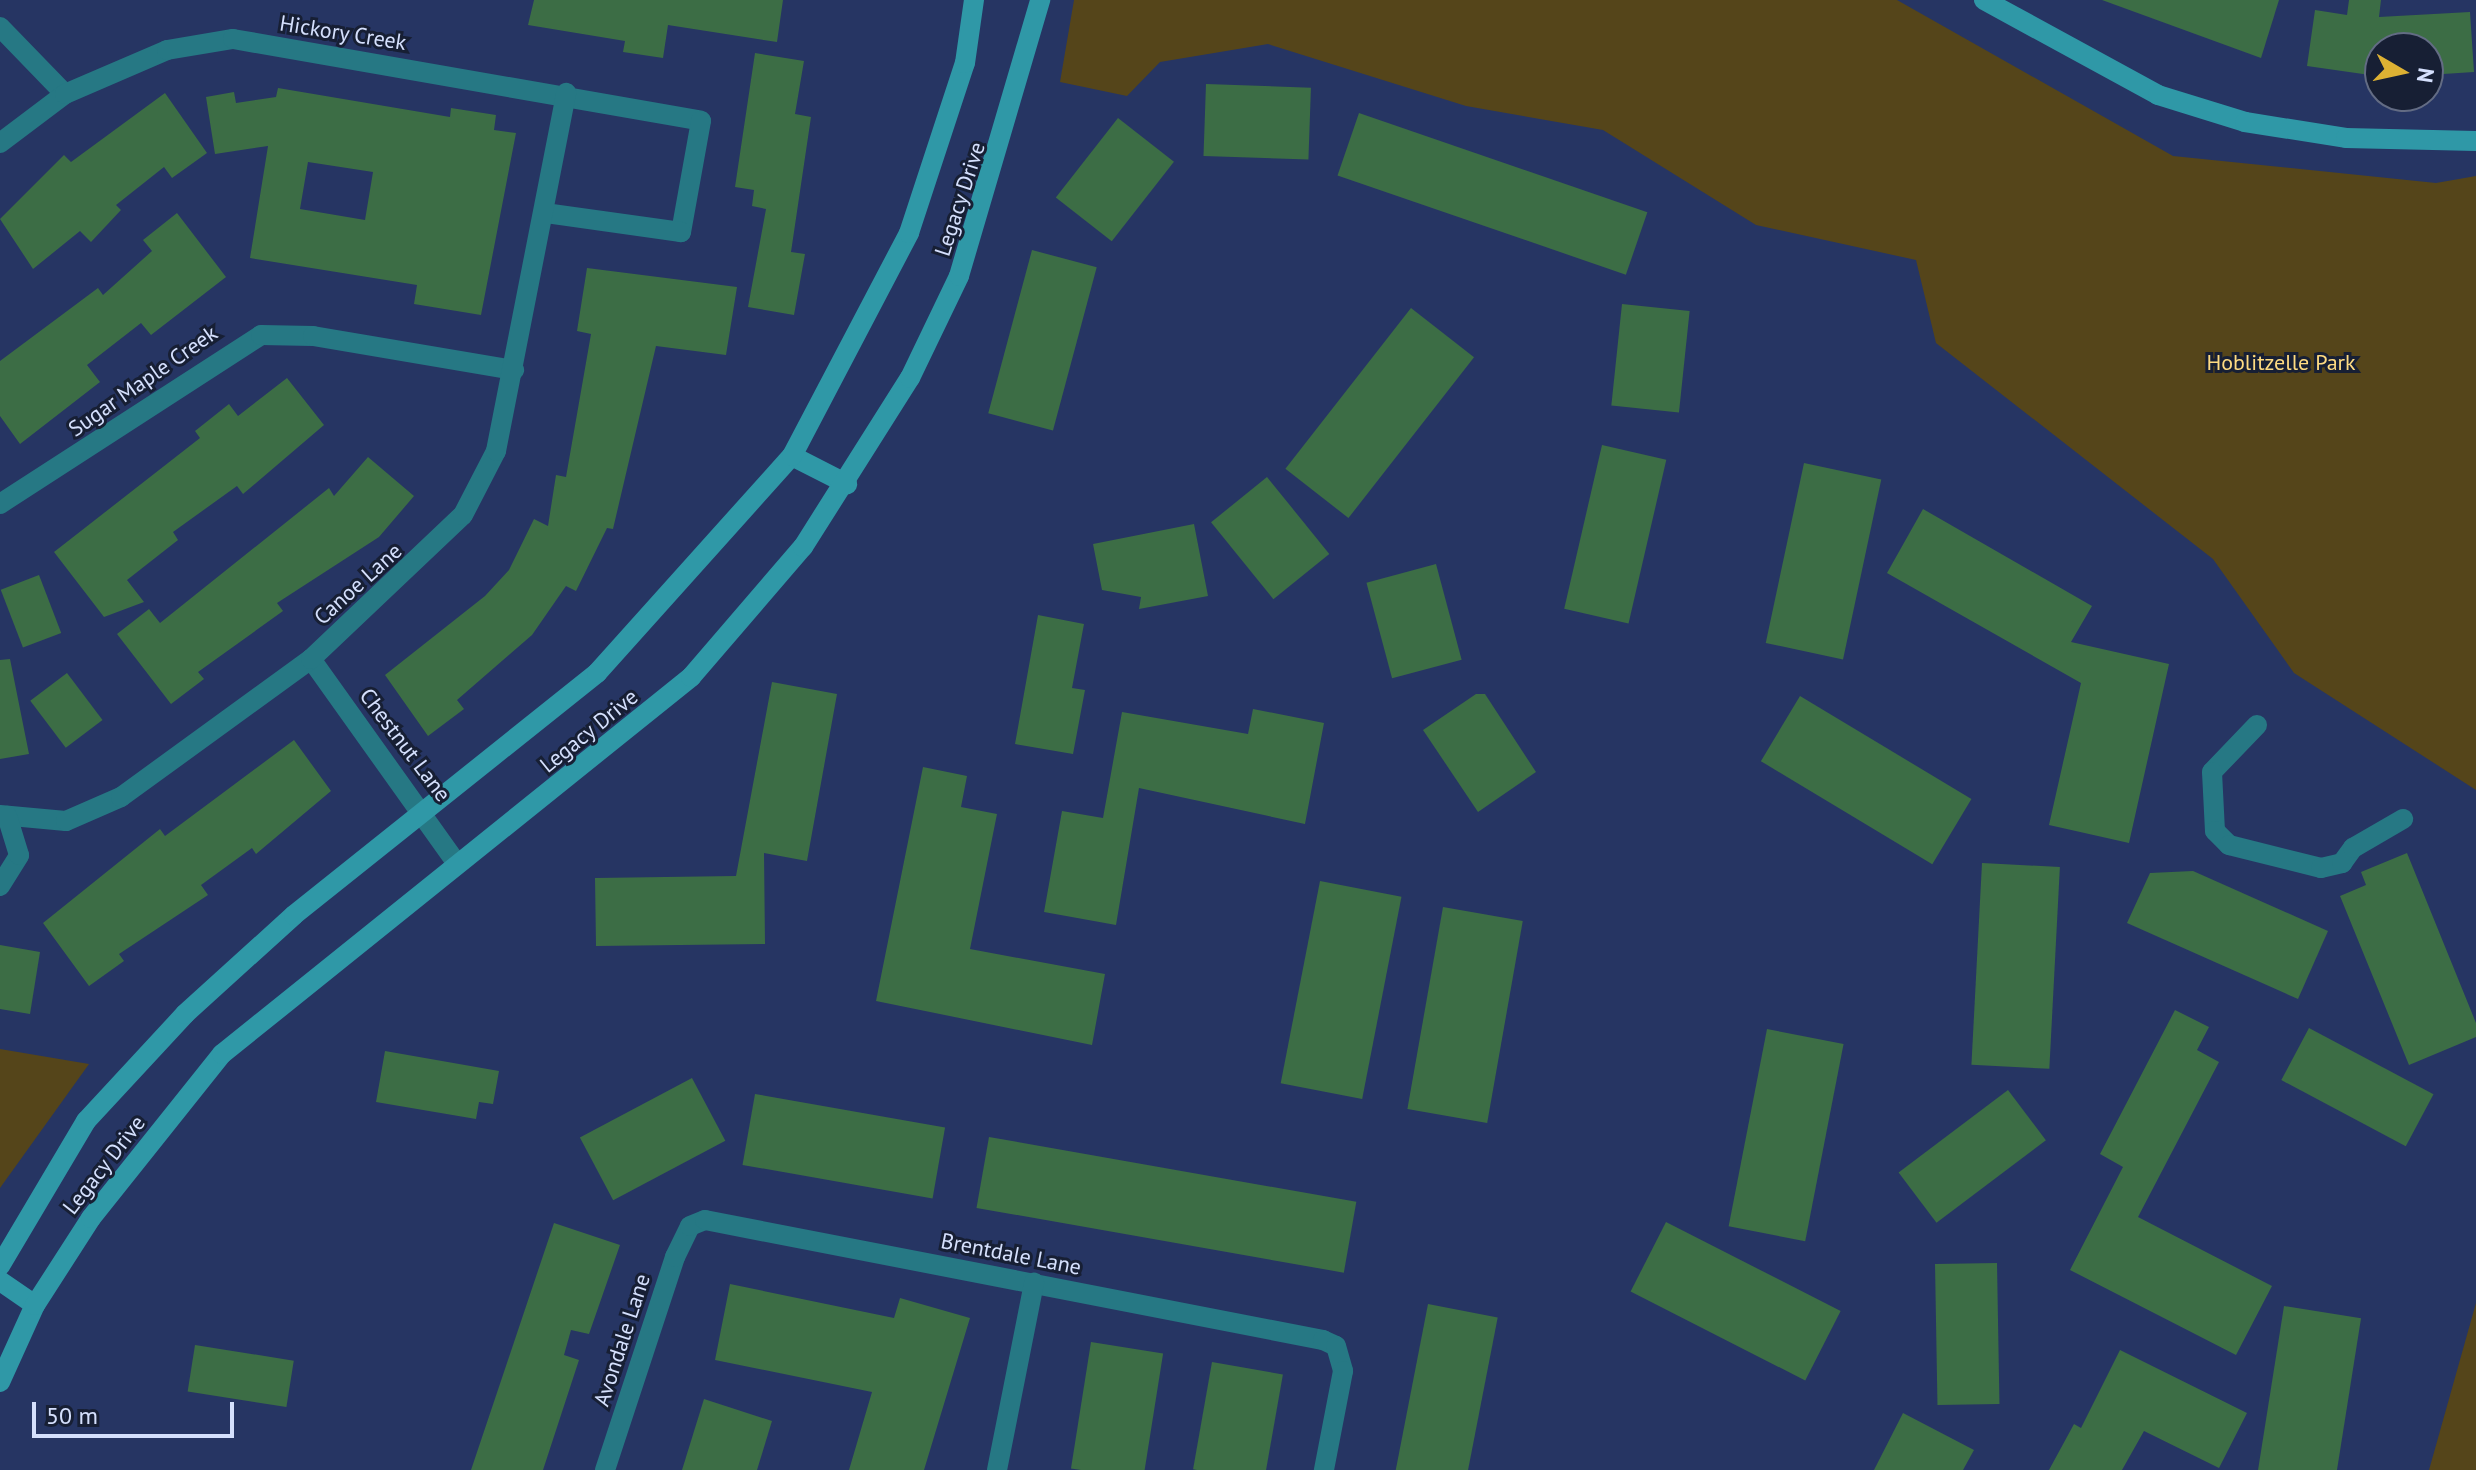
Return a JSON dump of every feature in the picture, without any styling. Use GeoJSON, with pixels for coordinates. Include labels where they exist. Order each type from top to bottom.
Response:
{"type":"FeatureCollection","features":[{"type":"Feature","properties":{"kind":"main road","name":"Legacy Drive"},"geometry":{"type":"LineString","coordinates":[[0,1266],[86,1121],[165,1035],[424,808],[597,673],[792,456],[909,233],[965,63],[974,0]]}},
{"type":"Feature","properties":{"kind":"main road","name":"Legacy Drive"},"geometry":{"type":"LineString","coordinates":[[0,1382],[35,1305],[91,1218],[222,1054],[456,862],[691,677],[803,547],[847,484],[910,378],[959,276],[1040,0]]}},
{"type":"Feature","properties":{"kind":"main road"},"geometry":{"type":"LineString","coordinates":[[1984,0],[2158,95],[2245,122],[2346,138],[2476,141]]}},
{"type":"Feature","properties":{"kind":"main road"},"geometry":{"type":"LineString","coordinates":[[792,456],[847,484]]}},
{"type":"Feature","properties":{"kind":"main road"},"geometry":{"type":"LineString","coordinates":[[0,1281],[35,1305]]}},
{"type":"Feature","properties":{"kind":"street"},"geometry":{"type":"LineString","coordinates":[[0,27],[65,94]]}},
{"type":"Feature","properties":{"kind":"street","name":"Hickory Creek"},"geometry":{"type":"LineString","coordinates":[[0,143],[65,94],[167,50],[233,39],[566,93],[701,121],[681,232],[546,213]]}},
{"type":"Feature","properties":{"kind":"street","name":"Canoe Lane"},"geometry":{"type":"LineString","coordinates":[[0,886],[19,855],[3,816],[66,821],[121,797],[311,659],[463,515],[496,451],[546,213],[566,93]]}},
{"type":"Feature","properties":{"kind":"street","name":"Sugar Maple Creek"},"geometry":{"type":"LineString","coordinates":[[0,504],[261,335],[313,336],[514,370]]}},
{"type":"Feature","properties":{"kind":"street","name":"Chestnut Lane"},"geometry":{"type":"LineString","coordinates":[[311,659],[424,808],[456,862]]}},
{"type":"Feature","properties":{"kind":"street"},"geometry":{"type":"LineString","coordinates":[[2257,725],[2212,772],[2215,831],[2229,845],[2321,868],[2342,863],[2353,848],[2403,819]]}},
{"type":"Feature","properties":{"kind":"street","name":"Brentdale Lane"},"geometry":{"type":"LineString","coordinates":[[690,1226],[705,1220],[1323,1340],[1336,1346],[1343,1371],[1324,1470]]}},
{"type":"Feature","properties":{"kind":"street","name":"Avondale Lane"},"geometry":{"type":"LineString","coordinates":[[605,1470],[690,1226]]}},
{"type":"Feature","properties":{"kind":"street"},"geometry":{"type":"LineString","coordinates":[[997,1470],[1034,1283]]}},
{"type":"Feature","properties":{"kind":"green space","name":"Hoblitzelle Park"},"geometry":{"type":"Polygon","coordinates":[[[1074,0],[1897,0],[2173,156],[2436,183],[2476,176],[2476,790],[2294,673],[2213,559],[1936,343],[1916,260],[1756,225],[1603,130],[1466,106],[1268,44],[1160,62],[1127,96],[1060,82],[1074,0]]]}},
{"type":"Feature","properties":{"kind":"green space"},"geometry":{"type":"Polygon","coordinates":[[[0,1049],[89,1064],[0,1188],[0,1049]]]}},
{"type":"Feature","properties":{"kind":"green space"},"geometry":{"type":"Polygon","coordinates":[[[2476,1303],[2476,1470],[2429,1470],[2476,1303]]]}},
{"type":"Feature","properties":{"kind":"building"},"geometry":{"type":"Polygon","coordinates":[[[534,0],[783,0],[777,42],[668,25],[663,58],[623,52],[625,41],[528,25],[534,0]]]}},
{"type":"Feature","properties":{"kind":"building"},"geometry":{"type":"Polygon","coordinates":[[[2102,0],[2279,0],[2261,58],[2102,0]]]}},
{"type":"Feature","properties":{"kind":"building"},"geometry":{"type":"Polygon","coordinates":[[[2349,0],[2381,0],[2379,17],[2470,12],[2474,72],[2444,74],[2444,32],[2364,32],[2364,74],[2307,66],[2315,10],[2347,15],[2349,0]]]}},
{"type":"Feature","properties":{"kind":"building"},"geometry":{"type":"Polygon","coordinates":[[[755,53],[804,61],[795,114],[811,117],[791,252],[805,254],[794,315],[748,307],[766,209],[752,206],[754,190],[735,187],[755,53]]]}},
{"type":"Feature","properties":{"kind":"building"},"geometry":{"type":"Polygon","coordinates":[[[1206,84],[1311,88],[1308,160],[1203,156],[1206,84]]]}},
{"type":"Feature","properties":{"kind":"building"},"geometry":{"type":"Polygon","coordinates":[[[278,88],[450,117],[451,108],[496,115],[494,130],[516,133],[481,315],[414,304],[417,285],[250,258],[268,146],[215,154],[206,97],[234,92],[236,103],[276,97],[278,88]],[[308,162],[300,209],[365,220],[373,172],[308,162]]]}},
{"type":"Feature","properties":{"kind":"building"},"geometry":{"type":"Polygon","coordinates":[[[165,93],[207,153],[172,178],[164,167],[116,205],[121,210],[91,242],[80,231],[33,269],[0,219],[64,155],[71,162],[165,93]]]}},
{"type":"Feature","properties":{"kind":"building"},"geometry":{"type":"Polygon","coordinates":[[[1359,113],[1647,212],[1626,275],[1338,175],[1359,113]]]}},
{"type":"Feature","properties":{"kind":"building"},"geometry":{"type":"Polygon","coordinates":[[[1118,118],[1174,162],[1112,241],[1056,198],[1118,118]]]}},
{"type":"Feature","properties":{"kind":"building"},"geometry":{"type":"Polygon","coordinates":[[[177,213],[226,277],[151,335],[141,323],[87,365],[100,382],[20,444],[0,416],[0,361],[98,288],[103,295],[152,251],[143,240],[177,213]]]}},
{"type":"Feature","properties":{"kind":"building"},"geometry":{"type":"Polygon","coordinates":[[[1032,250],[1097,267],[1053,431],[988,413],[1032,250]]]}},
{"type":"Feature","properties":{"kind":"building"},"geometry":{"type":"Polygon","coordinates":[[[587,268],[737,287],[726,355],[656,346],[613,529],[607,528],[576,591],[566,586],[532,635],[457,700],[464,709],[428,736],[385,675],[485,596],[509,570],[534,519],[548,526],[556,475],[566,477],[591,334],[577,331],[587,268]]]}},
{"type":"Feature","properties":{"kind":"building"},"geometry":{"type":"Polygon","coordinates":[[[1622,304],[1690,311],[1679,413],[1611,405],[1622,304]]]}},
{"type":"Feature","properties":{"kind":"building"},"geometry":{"type":"Polygon","coordinates":[[[1411,308],[1474,357],[1348,518],[1285,469],[1411,308]]]}},
{"type":"Feature","properties":{"kind":"building"},"geometry":{"type":"Polygon","coordinates":[[[287,378],[324,425],[243,494],[237,486],[173,532],[178,540],[127,580],[144,602],[104,617],[54,552],[200,438],[195,431],[229,404],[238,416],[287,378]]]}},
{"type":"Feature","properties":{"kind":"building"},"geometry":{"type":"Polygon","coordinates":[[[1602,445],[1666,460],[1629,624],[1564,609],[1602,445]]]}},
{"type":"Feature","properties":{"kind":"building"},"geometry":{"type":"Polygon","coordinates":[[[368,457],[414,496],[379,537],[277,603],[283,611],[198,672],[204,679],[171,704],[117,634],[149,609],[160,623],[329,488],[334,496],[368,457]]]}},
{"type":"Feature","properties":{"kind":"building"},"geometry":{"type":"Polygon","coordinates":[[[1804,463],[1881,479],[1843,659],[1766,643],[1804,463]]]}},
{"type":"Feature","properties":{"kind":"building"},"geometry":{"type":"Polygon","coordinates":[[[1267,477],[1329,554],[1273,599],[1211,522],[1267,477]]]}},
{"type":"Feature","properties":{"kind":"building"},"geometry":{"type":"Polygon","coordinates":[[[1923,509],[2092,606],[2071,642],[2169,664],[2129,843],[2049,825],[2081,683],[1887,573],[1923,509]]]}},
{"type":"Feature","properties":{"kind":"building"},"geometry":{"type":"Polygon","coordinates":[[[1194,524],[1208,596],[1139,609],[1141,597],[1102,590],[1093,544],[1194,524]]]}},
{"type":"Feature","properties":{"kind":"building"},"geometry":{"type":"Polygon","coordinates":[[[1436,564],[1462,660],[1392,678],[1366,583],[1436,564]]]}},
{"type":"Feature","properties":{"kind":"building"},"geometry":{"type":"Polygon","coordinates":[[[39,575],[61,633],[23,648],[1,590],[39,575]]]}},
{"type":"Feature","properties":{"kind":"building"},"geometry":{"type":"Polygon","coordinates":[[[1038,615],[1084,624],[1072,688],[1085,690],[1073,754],[1015,744],[1038,615]]]}},
{"type":"Feature","properties":{"kind":"building"},"geometry":{"type":"Polygon","coordinates":[[[10,659],[29,754],[0,759],[0,660],[10,659]]]}},
{"type":"Feature","properties":{"kind":"building"},"geometry":{"type":"Polygon","coordinates":[[[67,673],[103,720],[66,748],[30,701],[67,673]]]}},
{"type":"Feature","properties":{"kind":"building"},"geometry":{"type":"Polygon","coordinates":[[[772,682],[837,694],[807,861],[764,853],[765,944],[596,946],[595,878],[736,876],[772,682]]]}},
{"type":"Feature","properties":{"kind":"building"},"geometry":{"type":"Polygon","coordinates":[[[1476,694],[1485,694],[1536,772],[1478,812],[1423,730],[1476,694]]]}},
{"type":"Feature","properties":{"kind":"building"},"geometry":{"type":"Polygon","coordinates":[[[1800,696],[1971,799],[1932,864],[1761,761],[1800,696]]]}},
{"type":"Feature","properties":{"kind":"building"},"geometry":{"type":"Polygon","coordinates":[[[1253,709],[1324,723],[1305,824],[1139,788],[1116,925],[1044,912],[1062,811],[1103,818],[1122,712],[1248,734],[1253,709]]]}},
{"type":"Feature","properties":{"kind":"building"},"geometry":{"type":"Polygon","coordinates":[[[294,740],[331,791],[256,854],[252,848],[201,885],[208,895],[119,954],[124,961],[89,986],[43,923],[160,829],[165,836],[294,740]]]}},
{"type":"Feature","properties":{"kind":"building"},"geometry":{"type":"Polygon","coordinates":[[[923,767],[967,776],[961,807],[997,814],[970,949],[1105,974],[1092,1045],[876,1001],[923,767]]]}},
{"type":"Feature","properties":{"kind":"building"},"geometry":{"type":"Polygon","coordinates":[[[2407,853],[2476,1023],[2476,1037],[2409,1065],[2340,896],[2366,885],[2361,872],[2407,853]]]}},
{"type":"Feature","properties":{"kind":"building"},"geometry":{"type":"Polygon","coordinates":[[[1982,863],[2060,867],[2049,1069],[1971,1065],[1982,863]]]}},
{"type":"Feature","properties":{"kind":"building"},"geometry":{"type":"Polygon","coordinates":[[[2193,871],[2328,931],[2298,999],[2127,923],[2150,873],[2193,871]]]}},
{"type":"Feature","properties":{"kind":"building"},"geometry":{"type":"Polygon","coordinates":[[[1320,881],[1401,897],[1362,1099],[1281,1083],[1320,881]]]}},
{"type":"Feature","properties":{"kind":"building"},"geometry":{"type":"Polygon","coordinates":[[[1443,907],[1523,921],[1487,1123],[1407,1109],[1443,907]]]}},
{"type":"Feature","properties":{"kind":"building"},"geometry":{"type":"Polygon","coordinates":[[[0,945],[40,952],[30,1014],[0,1009],[0,945]]]}},
{"type":"Feature","properties":{"kind":"building"},"geometry":{"type":"Polygon","coordinates":[[[2175,1010],[2209,1027],[2197,1050],[2219,1062],[2138,1217],[2272,1286],[2236,1355],[2070,1270],[2123,1167],[2100,1154],[2175,1010]]]}},
{"type":"Feature","properties":{"kind":"building"},"geometry":{"type":"Polygon","coordinates":[[[2309,1028],[2433,1094],[2406,1146],[2281,1080],[2309,1028]]]}},
{"type":"Feature","properties":{"kind":"building"},"geometry":{"type":"Polygon","coordinates":[[[1767,1029],[1844,1044],[1805,1241],[1729,1226],[1767,1029]]]}},
{"type":"Feature","properties":{"kind":"building"},"geometry":{"type":"Polygon","coordinates":[[[385,1051],[499,1071],[493,1104],[479,1102],[476,1119],[376,1102],[385,1051]]]}},
{"type":"Feature","properties":{"kind":"building"},"geometry":{"type":"Polygon","coordinates":[[[692,1078],[725,1141],[613,1200],[580,1138],[692,1078]]]}},
{"type":"Feature","properties":{"kind":"building"},"geometry":{"type":"Polygon","coordinates":[[[2008,1090],[2046,1140],[1937,1223],[1899,1172],[2008,1090]]]}},
{"type":"Feature","properties":{"kind":"building"},"geometry":{"type":"Polygon","coordinates":[[[755,1094],[945,1128],[933,1198],[742,1165],[755,1094]]]}},
{"type":"Feature","properties":{"kind":"building"},"geometry":{"type":"Polygon","coordinates":[[[989,1137],[1356,1202],[1344,1273],[976,1208],[989,1137]]]}},
{"type":"Feature","properties":{"kind":"building"},"geometry":{"type":"Polygon","coordinates":[[[1666,1222],[1841,1311],[1805,1380],[1631,1291],[1666,1222]]]}},
{"type":"Feature","properties":{"kind":"building"},"geometry":{"type":"Polygon","coordinates":[[[554,1223],[620,1245],[589,1334],[571,1330],[564,1355],[579,1360],[543,1470],[471,1470],[554,1223]]]}},
{"type":"Feature","properties":{"kind":"building"},"geometry":{"type":"Polygon","coordinates":[[[1997,1263],[1999,1404],[1937,1405],[1935,1264],[1997,1263]]]}},
{"type":"Feature","properties":{"kind":"building"},"geometry":{"type":"Polygon","coordinates":[[[730,1284],[894,1318],[900,1298],[970,1318],[924,1470],[849,1470],[872,1392],[715,1360],[730,1284]]]}},
{"type":"Feature","properties":{"kind":"building"},"geometry":{"type":"Polygon","coordinates":[[[1428,1304],[1498,1318],[1468,1470],[1396,1470],[1428,1304]]]}},
{"type":"Feature","properties":{"kind":"building"},"geometry":{"type":"Polygon","coordinates":[[[2284,1306],[2361,1318],[2337,1470],[2258,1470],[2284,1306]]]}},
{"type":"Feature","properties":{"kind":"building"},"geometry":{"type":"Polygon","coordinates":[[[1091,1342],[1163,1353],[1145,1470],[1071,1468],[1091,1342]]]}},
{"type":"Feature","properties":{"kind":"building"},"geometry":{"type":"Polygon","coordinates":[[[195,1345],[294,1361],[286,1407],[188,1391],[195,1345]]]}},
{"type":"Feature","properties":{"kind":"building"},"geometry":{"type":"Polygon","coordinates":[[[2120,1350],[2247,1413],[2219,1468],[2144,1431],[2122,1470],[2049,1470],[2074,1424],[2081,1428],[2120,1350]]]}},
{"type":"Feature","properties":{"kind":"building"},"geometry":{"type":"Polygon","coordinates":[[[1212,1362],[1283,1375],[1266,1470],[1193,1469],[1212,1362]]]}},
{"type":"Feature","properties":{"kind":"building"},"geometry":{"type":"Polygon","coordinates":[[[704,1399],[772,1421],[757,1470],[682,1470],[704,1399]]]}},
{"type":"Feature","properties":{"kind":"building"},"geometry":{"type":"Polygon","coordinates":[[[1903,1413],[1974,1450],[1963,1470],[1874,1470],[1903,1413]]]}}]}
